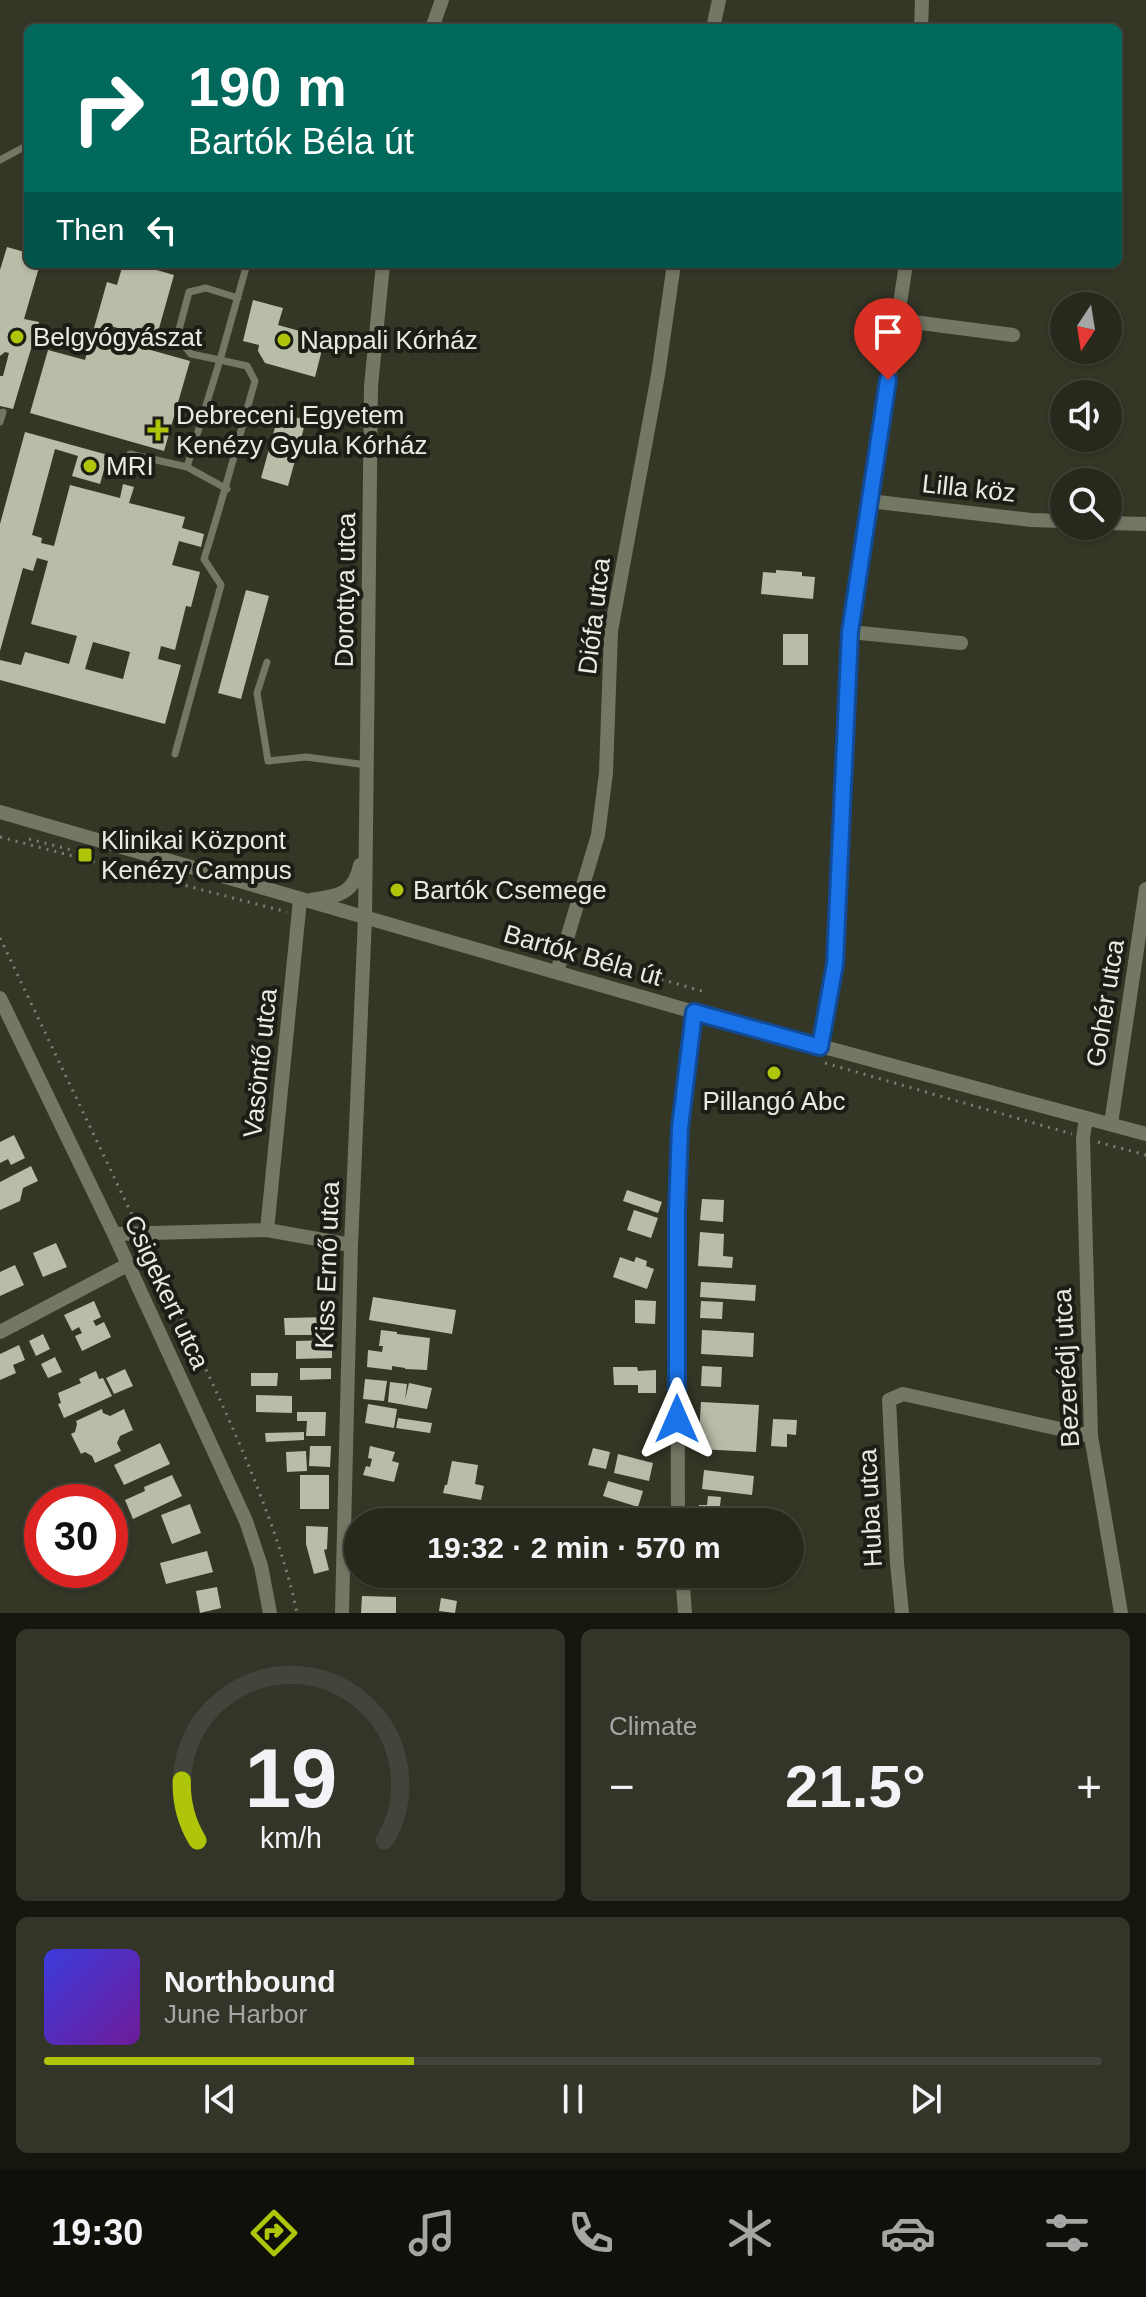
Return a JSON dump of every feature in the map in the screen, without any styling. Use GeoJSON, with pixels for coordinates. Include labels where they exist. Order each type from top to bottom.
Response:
{"type":"FeatureCollection","features":[{"type":"Feature","properties":{"kind":"street"},"geometry":{"type":"LineString","coordinates":[[433,24],[442,0]]}},
{"type":"Feature","properties":{"kind":"street"},"geometry":{"type":"LineString","coordinates":[[714,24],[719,0]]}},
{"type":"Feature","properties":{"kind":"street"},"geometry":{"type":"LineString","coordinates":[[921,24],[922,0]]}},
{"type":"Feature","properties":{"kind":"street","name":"Dorottya utca"},"geometry":{"type":"LineString","coordinates":[[365,918],[371,386],[383,268]]}},
{"type":"Feature","properties":{"kind":"street","name":"Diófa utca"},"geometry":{"type":"LineString","coordinates":[[557,972],[598,835],[606,773],[611,631],[658,375],[673,268]]}},
{"type":"Feature","properties":{"kind":"street"},"geometry":{"type":"LineString","coordinates":[[819,1054],[835,964],[850,632],[905,268]]}},
{"type":"Feature","properties":{"kind":"street"},"geometry":{"type":"LineString","coordinates":[[898,320],[1013,335]]}},
{"type":"Feature","properties":{"kind":"street","name":"Lilla köz"},"geometry":{"type":"LineString","coordinates":[[869,501],[1050,521]]}},
{"type":"Feature","properties":{"kind":"street"},"geometry":{"type":"LineString","coordinates":[[1122,523],[1146,524]]}},
{"type":"Feature","properties":{"kind":"street"},"geometry":{"type":"LineString","coordinates":[[850,632],[961,643]]}},
{"type":"Feature","properties":{"kind":"street","name":"Bartók Béla út"},"geometry":{"type":"LineString","coordinates":[[3,812],[301,905],[365,918],[694,1012],[819,1054],[1146,1134]]}},
{"type":"Feature","properties":{"kind":"street"},"geometry":{"type":"LineString","coordinates":[[301,905],[351,888],[358,875],[365,838]]}},
{"type":"Feature","properties":{"kind":"street","name":"Gohér utca"},"geometry":{"type":"LineString","coordinates":[[1111,1124],[1146,889]]}},
{"type":"Feature","properties":{"kind":"street","name":"Vasöntő utca"},"geometry":{"type":"LineString","coordinates":[[267,1230],[301,905]]}},
{"type":"Feature","properties":{"kind":"street","name":"Kiss Ernő utca"},"geometry":{"type":"LineString","coordinates":[[342,1613],[351,1245],[365,918]]}},
{"type":"Feature","properties":{"kind":"street","name":"Csigekert utca"},"geometry":{"type":"LineString","coordinates":[[0,998],[129,1264],[246,1521],[261,1566],[270,1613]]}},
{"type":"Feature","properties":{"kind":"street"},"geometry":{"type":"LineString","coordinates":[[678,1508],[678,1183],[680,1128],[694,1012]]}},
{"type":"Feature","properties":{"kind":"street","name":"Bezerédj utca"},"geometry":{"type":"LineString","coordinates":[[1086,1118],[1083,1138],[1091,1436],[1121,1613]]}},
{"type":"Feature","properties":{"kind":"street"},"geometry":{"type":"LineString","coordinates":[[114,1234],[267,1230],[351,1245]]}},
{"type":"Feature","properties":{"kind":"street"},"geometry":{"type":"LineString","coordinates":[[0,1332],[129,1264]]}},
{"type":"Feature","properties":{"kind":"street","name":"Huba utca"},"geometry":{"type":"LineString","coordinates":[[902,1613],[889,1400],[903,1394],[1091,1436]]}},
{"type":"Feature","properties":{"kind":"street"},"geometry":{"type":"LineString","coordinates":[[683,1588],[685,1613]]}},
{"type":"Feature","properties":{"kind":"lane"},"geometry":{"type":"LineString","coordinates":[[0,160],[24,147]]}},
{"type":"Feature","properties":{"kind":"lane"},"geometry":{"type":"LineString","coordinates":[[187,467],[246,268]]}},
{"type":"Feature","properties":{"kind":"lane"},"geometry":{"type":"LineString","coordinates":[[175,754],[221,585],[204,559],[227,489],[232,460],[255,381],[247,366],[191,354],[177,337],[189,292],[206,288],[238,298]]}},
{"type":"Feature","properties":{"kind":"lane"},"geometry":{"type":"LineString","coordinates":[[0,422],[3,412]]}},
{"type":"Feature","properties":{"kind":"lane"},"geometry":{"type":"LineString","coordinates":[[130,454],[187,467],[227,489]]}},
{"type":"Feature","properties":{"kind":"lane"},"geometry":{"type":"LineString","coordinates":[[267,662],[257,693],[268,761],[306,757],[367,765]]}},
{"type":"Feature","properties":{"kind":"path"},"geometry":{"type":"LineString","coordinates":[[0,837],[301,905]]}},
{"type":"Feature","properties":{"kind":"path"},"geometry":{"type":"LineString","coordinates":[[29,839],[91,855]]}},
{"type":"Feature","properties":{"kind":"path"},"geometry":{"type":"LineString","coordinates":[[0,938],[228,1416],[286,1566],[297,1613]]}},
{"type":"Feature","properties":{"kind":"path"},"geometry":{"type":"LineString","coordinates":[[646,975],[702,991]]}},
{"type":"Feature","properties":{"kind":"path"},"geometry":{"type":"LineString","coordinates":[[819,1054],[1146,1155]]}},
{"type":"Feature","properties":{"kind":"building","name":"Belgyógyászat"},"geometry":{"type":"Polygon","coordinates":[[[7,247],[24,252],[24,268],[39,268],[24,319],[39,322],[13,409],[0,406],[0,376],[3,376],[9,353],[0,356],[0,270],[7,247]]]}},
{"type":"Feature","properties":{"kind":"building"},"geometry":{"type":"Polygon","coordinates":[[[122,268],[150,268],[174,275],[156,339],[107,325],[104,337],[190,361],[164,451],[30,413],[48,350],[85,360],[107,282],[117,285],[122,268]]]}},
{"type":"Feature","properties":{"kind":"building","name":"Nappali Kórház"},"geometry":{"type":"Polygon","coordinates":[[[253,300],[283,308],[278,325],[325,338],[315,377],[265,363],[258,351],[259,345],[243,341],[253,300]]]}},
{"type":"Feature","properties":{"kind":"building"},"geometry":{"type":"Polygon","coordinates":[[[279,413],[306,420],[288,486],[261,478],[279,413]]]}},
{"type":"Feature","properties":{"kind":"building"},"geometry":{"type":"Polygon","coordinates":[[[25,432],[108,455],[100,484],[72,476],[78,456],[55,449],[32,535],[42,538],[41,543],[54,546],[70,485],[120,498],[123,484],[134,487],[129,503],[185,517],[182,528],[204,534],[201,547],[179,541],[172,565],[200,572],[191,607],[186,606],[175,650],[161,646],[158,659],[181,665],[165,724],[0,680],[0,660],[21,665],[25,652],[69,664],[77,636],[31,624],[48,561],[37,558],[33,571],[23,568],[0,651],[0,524],[25,432]],[[93,642],[85,669],[123,679],[130,652],[93,642]]]}},
{"type":"Feature","properties":{"kind":"building"},"geometry":{"type":"Polygon","coordinates":[[[776,570],[802,572],[802,576],[815,577],[813,599],[761,594],[763,572],[776,573],[776,570]]]}},
{"type":"Feature","properties":{"kind":"building"},"geometry":{"type":"Polygon","coordinates":[[[246,590],[269,596],[241,699],[218,693],[246,590]]]}},
{"type":"Feature","properties":{"kind":"building"},"geometry":{"type":"Polygon","coordinates":[[[783,634],[808,634],[808,665],[783,665],[783,634]]]}},
{"type":"Feature","properties":{"kind":"building"},"geometry":{"type":"Polygon","coordinates":[[[14,1135],[25,1158],[11,1165],[8,1159],[0,1163],[0,1142],[14,1135]]]}},
{"type":"Feature","properties":{"kind":"building"},"geometry":{"type":"Polygon","coordinates":[[[31,1166],[38,1181],[23,1188],[20,1201],[0,1210],[0,1182],[31,1166]]]}},
{"type":"Feature","properties":{"kind":"building"},"geometry":{"type":"Polygon","coordinates":[[[627,1190],[662,1202],[658,1213],[623,1201],[627,1190]]]}},
{"type":"Feature","properties":{"kind":"building"},"geometry":{"type":"Polygon","coordinates":[[[702,1199],[724,1200],[723,1222],[700,1220],[702,1199]]]}},
{"type":"Feature","properties":{"kind":"building"},"geometry":{"type":"Polygon","coordinates":[[[634,1210],[658,1218],[651,1238],[627,1230],[634,1210]]]}},
{"type":"Feature","properties":{"kind":"building"},"geometry":{"type":"Polygon","coordinates":[[[700,1232],[724,1234],[723,1256],[733,1257],[732,1268],[698,1266],[700,1232]]]}},
{"type":"Feature","properties":{"kind":"building"},"geometry":{"type":"Polygon","coordinates":[[[56,1243],[67,1267],[43,1277],[33,1253],[56,1243]]]}},
{"type":"Feature","properties":{"kind":"building"},"geometry":{"type":"Polygon","coordinates":[[[620,1257],[634,1262],[636,1257],[647,1261],[646,1266],[654,1269],[647,1289],[613,1277],[620,1257]]]}},
{"type":"Feature","properties":{"kind":"building"},"geometry":{"type":"Polygon","coordinates":[[[15,1265],[24,1285],[0,1296],[0,1272],[15,1265]]]}},
{"type":"Feature","properties":{"kind":"building"},"geometry":{"type":"Polygon","coordinates":[[[701,1282],[756,1285],[755,1301],[700,1297],[701,1282]]]}},
{"type":"Feature","properties":{"kind":"building"},"geometry":{"type":"Polygon","coordinates":[[[373,1297],[456,1310],[452,1334],[369,1320],[373,1297]]]}},
{"type":"Feature","properties":{"kind":"building"},"geometry":{"type":"Polygon","coordinates":[[[635,1300],[656,1301],[655,1324],[635,1323],[635,1300]]]}},
{"type":"Feature","properties":{"kind":"building"},"geometry":{"type":"Polygon","coordinates":[[[94,1301],[101,1317],[93,1321],[96,1326],[104,1322],[111,1337],[82,1351],[75,1336],[82,1333],[79,1327],[72,1331],[64,1315],[94,1301]]]}},
{"type":"Feature","properties":{"kind":"building"},"geometry":{"type":"Polygon","coordinates":[[[701,1301],[723,1302],[722,1319],[700,1318],[701,1301]]]}},
{"type":"Feature","properties":{"kind":"building"},"geometry":{"type":"Polygon","coordinates":[[[332,1317],[332,1335],[285,1335],[284,1318],[332,1317]]]}},
{"type":"Feature","properties":{"kind":"building"},"geometry":{"type":"Polygon","coordinates":[[[381,1330],[430,1338],[427,1370],[367,1367],[368,1350],[382,1352],[383,1346],[379,1346],[381,1330]]]}},
{"type":"Feature","properties":{"kind":"building"},"geometry":{"type":"Polygon","coordinates":[[[702,1330],[754,1333],[753,1357],[701,1354],[702,1330]]]}},
{"type":"Feature","properties":{"kind":"building"},"geometry":{"type":"Polygon","coordinates":[[[43,1334],[50,1349],[36,1356],[29,1341],[43,1334]]]}},
{"type":"Feature","properties":{"kind":"building"},"geometry":{"type":"Polygon","coordinates":[[[332,1340],[332,1358],[296,1359],[296,1341],[332,1340]]]}},
{"type":"Feature","properties":{"kind":"building"},"geometry":{"type":"Polygon","coordinates":[[[19,1345],[25,1360],[13,1365],[16,1373],[0,1380],[0,1354],[19,1345]]]}},
{"type":"Feature","properties":{"kind":"building"},"geometry":{"type":"Polygon","coordinates":[[[55,1357],[62,1372],[48,1378],[41,1364],[55,1357]]]}},
{"type":"Feature","properties":{"kind":"building"},"geometry":{"type":"Polygon","coordinates":[[[702,1366],[722,1367],[721,1387],[701,1386],[702,1366]]]}},
{"type":"Feature","properties":{"kind":"building"},"geometry":{"type":"Polygon","coordinates":[[[613,1367],[656,1370],[656,1393],[638,1393],[638,1385],[614,1385],[613,1367]]]}},
{"type":"Feature","properties":{"kind":"building"},"geometry":{"type":"Polygon","coordinates":[[[300,1368],[331,1368],[331,1379],[300,1380],[300,1368]]]}},
{"type":"Feature","properties":{"kind":"building"},"geometry":{"type":"Polygon","coordinates":[[[125,1369],[133,1386],[114,1394],[106,1378],[125,1369]]]}},
{"type":"Feature","properties":{"kind":"building"},"geometry":{"type":"Polygon","coordinates":[[[96,1371],[112,1396],[64,1418],[58,1404],[61,1403],[58,1393],[81,1383],[79,1379],[96,1371]]]}},
{"type":"Feature","properties":{"kind":"building"},"geometry":{"type":"Polygon","coordinates":[[[251,1373],[278,1373],[277,1386],[251,1386],[251,1373]]]}},
{"type":"Feature","properties":{"kind":"building"},"geometry":{"type":"Polygon","coordinates":[[[365,1379],[387,1381],[384,1401],[363,1399],[365,1379]]]}},
{"type":"Feature","properties":{"kind":"building"},"geometry":{"type":"Polygon","coordinates":[[[390,1382],[407,1384],[405,1400],[409,1383],[432,1388],[427,1409],[388,1402],[390,1382]]]}},
{"type":"Feature","properties":{"kind":"building"},"geometry":{"type":"Polygon","coordinates":[[[256,1395],[292,1396],[292,1413],[256,1412],[256,1395]]]}},
{"type":"Feature","properties":{"kind":"building"},"geometry":{"type":"Polygon","coordinates":[[[701,1402],[759,1405],[756,1452],[698,1449],[701,1402]]]}},
{"type":"Feature","properties":{"kind":"building"},"geometry":{"type":"Polygon","coordinates":[[[368,1404],[397,1409],[394,1428],[365,1423],[368,1404]]]}},
{"type":"Feature","properties":{"kind":"building"},"geometry":{"type":"Polygon","coordinates":[[[102,1409],[110,1416],[124,1409],[133,1430],[120,1436],[117,1443],[121,1451],[95,1463],[92,1456],[85,1452],[81,1454],[71,1434],[75,1432],[76,1421],[102,1409]]]}},
{"type":"Feature","properties":{"kind":"building"},"geometry":{"type":"Polygon","coordinates":[[[297,1412],[326,1412],[325,1436],[306,1436],[307,1421],[297,1421],[297,1412]]]}},
{"type":"Feature","properties":{"kind":"building"},"geometry":{"type":"Polygon","coordinates":[[[398,1418],[432,1423],[430,1433],[396,1428],[398,1418]]]}},
{"type":"Feature","properties":{"kind":"building"},"geometry":{"type":"Polygon","coordinates":[[[773,1419],[797,1420],[796,1435],[787,1434],[787,1447],[771,1446],[773,1419]]]}},
{"type":"Feature","properties":{"kind":"building"},"geometry":{"type":"Polygon","coordinates":[[[304,1432],[304,1440],[266,1442],[265,1433],[304,1432]]]}},
{"type":"Feature","properties":{"kind":"building"},"geometry":{"type":"Polygon","coordinates":[[[160,1443],[170,1464],[126,1484],[114,1465],[160,1443]]]}},
{"type":"Feature","properties":{"kind":"building"},"geometry":{"type":"Polygon","coordinates":[[[310,1446],[331,1446],[330,1467],[309,1466],[310,1446]]]}},
{"type":"Feature","properties":{"kind":"building"},"geometry":{"type":"Polygon","coordinates":[[[370,1446],[395,1452],[392,1461],[399,1463],[394,1482],[363,1475],[372,1459],[368,1458],[370,1446]]]}},
{"type":"Feature","properties":{"kind":"building"},"geometry":{"type":"Polygon","coordinates":[[[593,1448],[610,1452],[606,1469],[588,1465],[593,1448]]]}},
{"type":"Feature","properties":{"kind":"building"},"geometry":{"type":"Polygon","coordinates":[[[306,1451],[307,1471],[287,1472],[286,1452],[306,1451]]]}},
{"type":"Feature","properties":{"kind":"building"},"geometry":{"type":"Polygon","coordinates":[[[618,1454],[653,1463],[649,1481],[614,1473],[618,1454]]]}},
{"type":"Feature","properties":{"kind":"building"},"geometry":{"type":"Polygon","coordinates":[[[452,1461],[478,1465],[475,1484],[484,1486],[481,1500],[443,1493],[452,1461]]]}},
{"type":"Feature","properties":{"kind":"building"},"geometry":{"type":"Polygon","coordinates":[[[704,1470],[754,1476],[752,1495],[702,1489],[704,1470]]]}},
{"type":"Feature","properties":{"kind":"building"},"geometry":{"type":"Polygon","coordinates":[[[172,1475],[182,1496],[133,1519],[128,1499],[145,1491],[144,1487],[172,1475]]]}},
{"type":"Feature","properties":{"kind":"building"},"geometry":{"type":"Polygon","coordinates":[[[300,1475],[329,1475],[329,1509],[300,1509],[300,1475]]]}},
{"type":"Feature","properties":{"kind":"building"},"geometry":{"type":"Polygon","coordinates":[[[608,1481],[643,1491],[638,1507],[603,1496],[608,1481]]]}},
{"type":"Feature","properties":{"kind":"building"},"geometry":{"type":"Polygon","coordinates":[[[708,1496],[721,1497],[720,1506],[726,1508],[699,1508],[699,1505],[707,1505],[708,1496]]]}},
{"type":"Feature","properties":{"kind":"building"},"geometry":{"type":"Polygon","coordinates":[[[190,1504],[201,1533],[172,1544],[161,1515],[190,1504]]]}},
{"type":"Feature","properties":{"kind":"building"},"geometry":{"type":"Polygon","coordinates":[[[306,1526],[328,1527],[327,1549],[324,1550],[329,1570],[314,1574],[306,1544],[306,1526]]]}},
{"type":"Feature","properties":{"kind":"building"},"geometry":{"type":"Polygon","coordinates":[[[207,1551],[213,1572],[166,1584],[160,1563],[207,1551]]]}},
{"type":"Feature","properties":{"kind":"building"},"geometry":{"type":"Polygon","coordinates":[[[217,1587],[221,1608],[200,1613],[196,1591],[217,1587]]]}},
{"type":"Feature","properties":{"kind":"building"},"geometry":{"type":"Polygon","coordinates":[[[362,1596],[396,1597],[396,1613],[361,1613],[362,1596]]]}},
{"type":"Feature","properties":{"kind":"building"},"geometry":{"type":"Polygon","coordinates":[[[441,1598],[457,1601],[455,1613],[439,1611],[441,1598]]]}},
{"type":"Feature","properties":{"kind":"place","name":"Belgyógyászat"},"geometry":{"type":"Point","coordinates":[17,337]}},
{"type":"Feature","properties":{"kind":"place","name":"Nappali Kórház"},"geometry":{"type":"Point","coordinates":[284,340]}},
{"type":"Feature","properties":{"kind":"place","name":"Debreceni Egyetem Kenézy Gyula Kórház"},"geometry":{"type":"Point","coordinates":[158,430]}},
{"type":"Feature","properties":{"kind":"place","name":"MRI"},"geometry":{"type":"Point","coordinates":[90,466]}},
{"type":"Feature","properties":{"kind":"place","name":"Klinikai Központ Kenézy Campus"},"geometry":{"type":"Point","coordinates":[85,855]}},
{"type":"Feature","properties":{"kind":"place","name":"Bartók Csemege"},"geometry":{"type":"Point","coordinates":[397,890]}},
{"type":"Feature","properties":{"kind":"place","name":"Pillangó Abc"},"geometry":{"type":"Point","coordinates":[774,1073]}},
{"type":"Feature","properties":{"kind":"route"},"geometry":{"type":"LineString","coordinates":[[677,1419],[680,1128],[694,1012],[820,1047],[835,964],[850,632],[888,380]]}}]}
